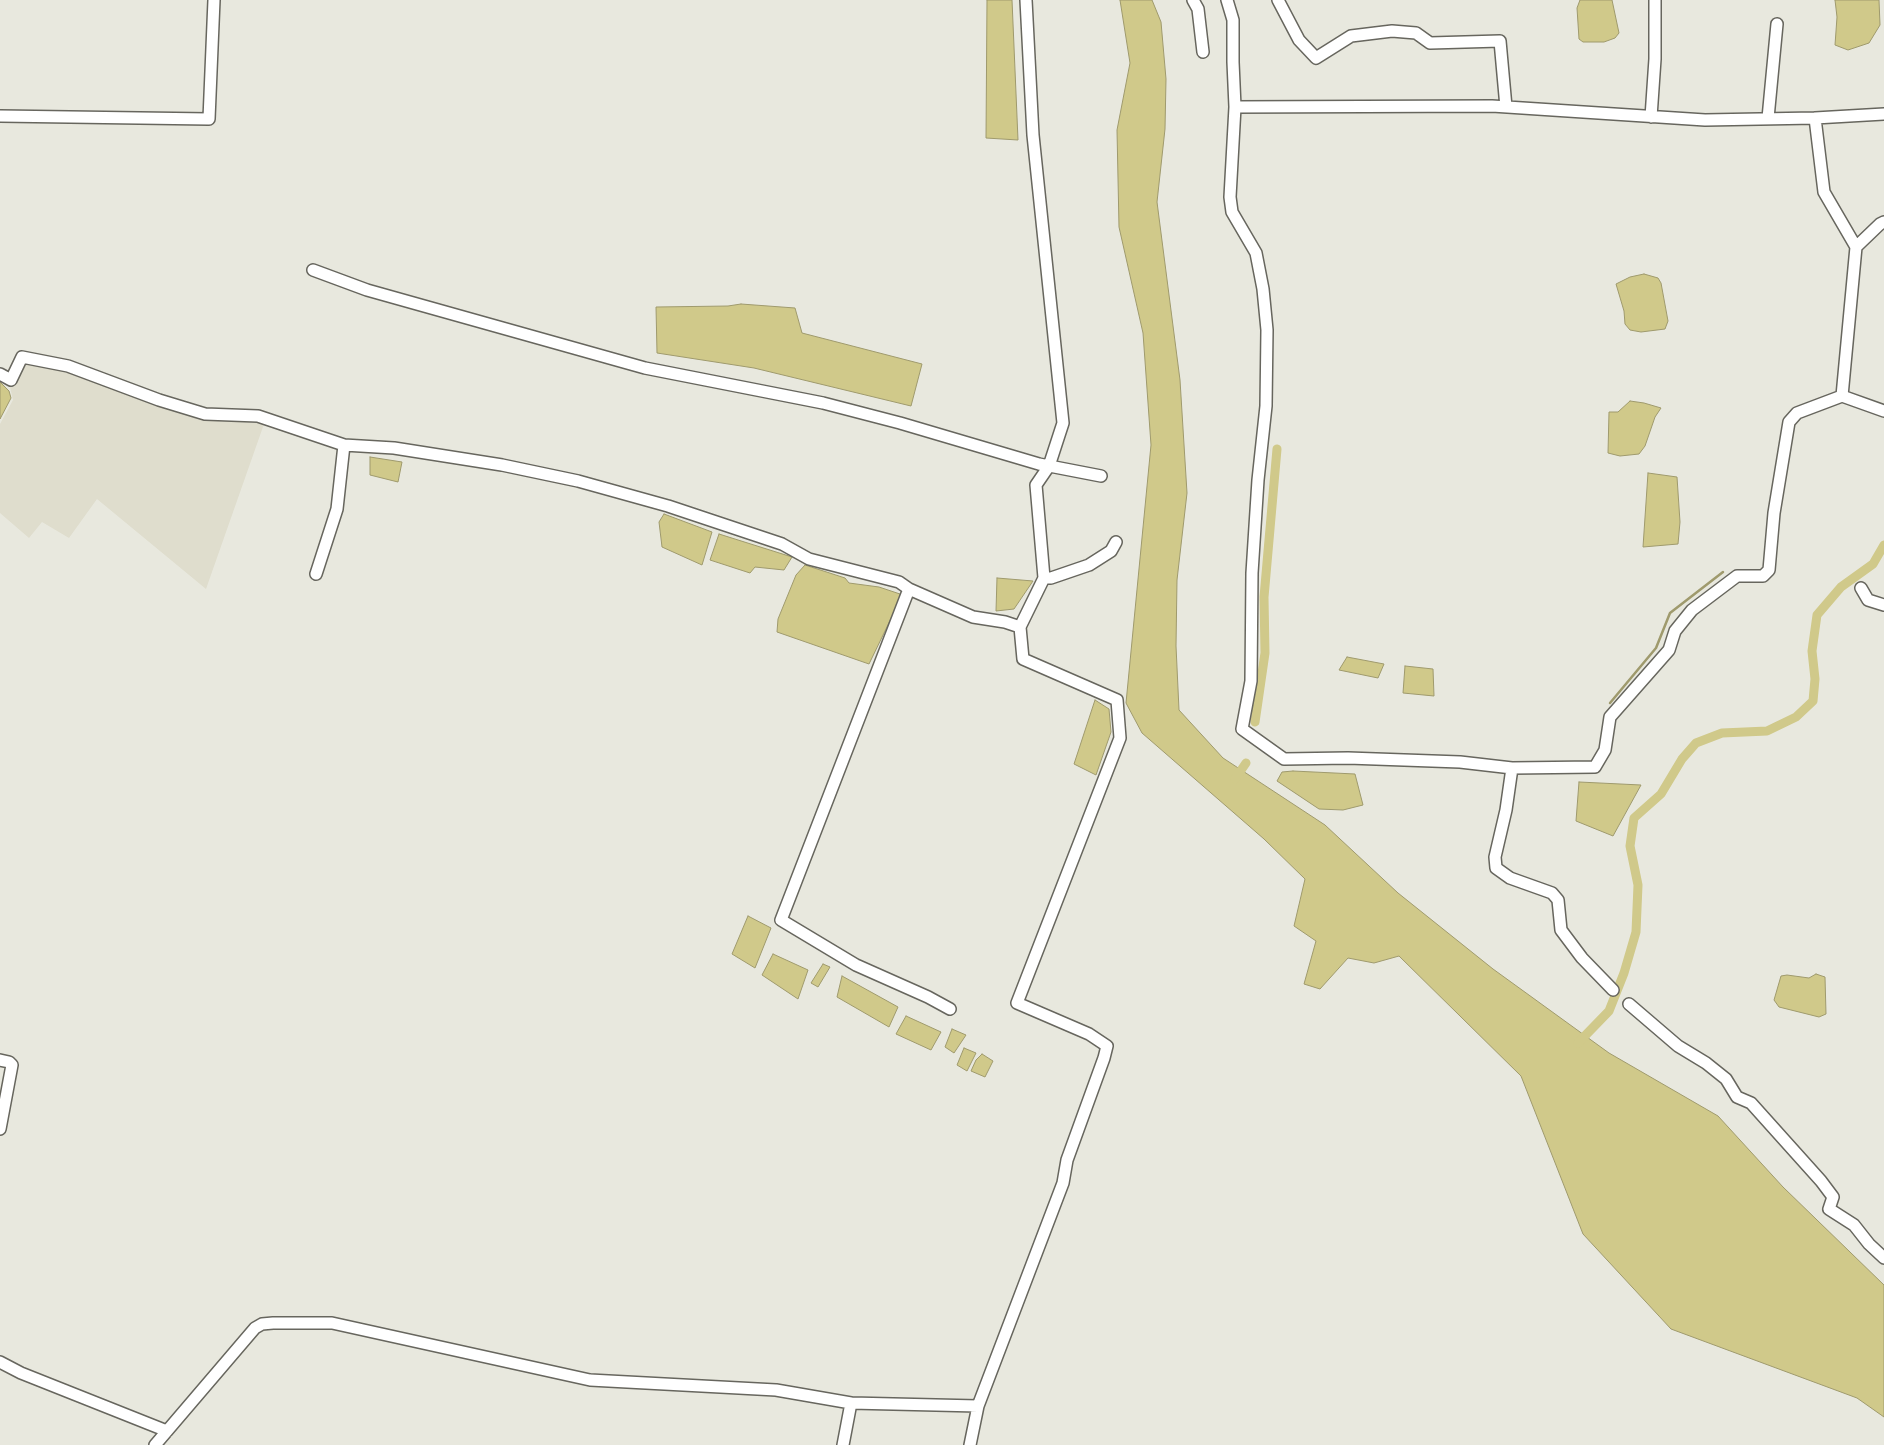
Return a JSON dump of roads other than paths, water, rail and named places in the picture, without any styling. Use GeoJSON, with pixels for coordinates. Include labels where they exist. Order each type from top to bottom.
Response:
{"type":"FeatureCollection","features":[{"type":"Feature","properties":{"kind":"street"},"geometry":{"type":"LineString","coordinates":[[0,116],[209,119],[214,0]]}},
{"type":"Feature","properties":{"kind":"street"},"geometry":{"type":"LineString","coordinates":[[970,1445],[978,1406],[1063,1183],[1067,1160],[1107,1046],[1089,1034],[1017,1003],[1120,738],[1117,700],[1023,659],[1020,627],[1044,578],[1036,485],[1049,466],[1063,423],[1033,135],[1026,0]]}},
{"type":"Feature","properties":{"kind":"street"},"geometry":{"type":"LineString","coordinates":[[1193,0],[1198,9],[1203,52]]}},
{"type":"Feature","properties":{"kind":"street"},"geometry":{"type":"LineString","coordinates":[[1227,0],[1234,20],[1235,107],[1230,197],[1232,212],[1256,253],[1263,289],[1267,330],[1266,406],[1258,480],[1252,573],[1251,681],[1242,729],[1284,759],[1348,758],[1460,762],[1512,768],[1595,767],[1605,750],[1610,717],[1669,650],[1675,631],[1692,610],[1737,576],[1763,576],[1769,570],[1774,513],[1789,422],[1798,413],[1842,396],[1884,411]]}},
{"type":"Feature","properties":{"kind":"street"},"geometry":{"type":"LineString","coordinates":[[1278,0],[1299,40],[1316,58],[1351,36],[1392,31],[1416,33],[1430,43],[1500,41],[1506,107]]}},
{"type":"Feature","properties":{"kind":"street"},"geometry":{"type":"LineString","coordinates":[[1651,117],[1655,58],[1655,0]]}},
{"type":"Feature","properties":{"kind":"street"},"geometry":{"type":"LineString","coordinates":[[1768,118],[1777,24]]}},
{"type":"Feature","properties":{"kind":"street"},"geometry":{"type":"LineString","coordinates":[[1235,107],[1506,107],[1705,120],[1815,118],[1884,114]]}},
{"type":"Feature","properties":{"kind":"street"},"geometry":{"type":"LineString","coordinates":[[1815,118],[1824,192],[1856,247],[1842,396]]}},
{"type":"Feature","properties":{"kind":"street"},"geometry":{"type":"LineString","coordinates":[[1856,247],[1884,222]]}},
{"type":"Feature","properties":{"kind":"street"},"geometry":{"type":"LineString","coordinates":[[313,270],[366,290],[645,368],[823,403],[900,422],[1065,471],[1101,476]]}},
{"type":"Feature","properties":{"kind":"street"},"geometry":{"type":"LineString","coordinates":[[0,374],[11,380],[22,357],[68,366],[159,400],[205,414],[258,416],[344,445],[394,448],[502,465],[578,481],[668,506],[782,544],[809,559],[899,582],[908,589],[972,617],[1005,622],[1020,627]]}},
{"type":"Feature","properties":{"kind":"street"},"geometry":{"type":"LineString","coordinates":[[316,574],[338,509],[344,445]]}},
{"type":"Feature","properties":{"kind":"street"},"geometry":{"type":"LineString","coordinates":[[1044,578],[1051,578],[1088,565],[1111,551],[1116,542]]}},
{"type":"Feature","properties":{"kind":"street"},"geometry":{"type":"LineString","coordinates":[[1861,588],[1868,600],[1884,605]]}},
{"type":"Feature","properties":{"kind":"street"},"geometry":{"type":"LineString","coordinates":[[908,589],[781,920],[856,965],[928,997],[950,1009]]}},
{"type":"Feature","properties":{"kind":"street"},"geometry":{"type":"LineString","coordinates":[[1512,768],[1506,810],[1495,857],[1496,868],[1510,878],[1552,894],[1558,900],[1561,930],[1582,958],[1613,990]]}},
{"type":"Feature","properties":{"kind":"street"},"geometry":{"type":"LineString","coordinates":[[1629,1004],[1678,1046],[1706,1063],[1726,1079],[1737,1097],[1751,1104],[1833,1197],[1829,1210],[1854,1225],[1869,1244],[1884,1258]]}},
{"type":"Feature","properties":{"kind":"street"},"geometry":{"type":"LineString","coordinates":[[0,1060],[9,1062],[12,1065],[0,1129]]}},
{"type":"Feature","properties":{"kind":"street"},"geometry":{"type":"LineString","coordinates":[[155,1445],[255,1328],[262,1324],[273,1323],[332,1323],[590,1380],[776,1390],[851,1403],[978,1406]]}},
{"type":"Feature","properties":{"kind":"street"},"geometry":{"type":"LineString","coordinates":[[0,1362],[21,1373],[167,1431]]}},
{"type":"Feature","properties":{"kind":"street"},"geometry":{"type":"LineString","coordinates":[[843,1445],[851,1403]]}},
{"type":"Feature","properties":{"kind":"waterway"},"geometry":{"type":"LineString","coordinates":[[1255,722],[1265,653],[1264,597],[1277,449]]}},
{"type":"Feature","properties":{"kind":"waterway"},"geometry":{"type":"LineString","coordinates":[[1578,1043],[1609,1011],[1624,973],[1636,932],[1638,885],[1630,846],[1634,818],[1661,794],[1682,759],[1696,743],[1722,733],[1767,731],[1796,717],[1813,701],[1815,679],[1812,651],[1817,615],[1841,587],[1873,564],[1884,545]]}},
{"type":"Feature","properties":{"kind":"waterway"},"geometry":{"type":"LineString","coordinates":[[1610,703],[1656,648],[1670,613],[1723,572]]}},
{"type":"Feature","properties":{"kind":"waterway"},"geometry":{"type":"LineString","coordinates":[[1235,779],[1246,763]]}}]}
